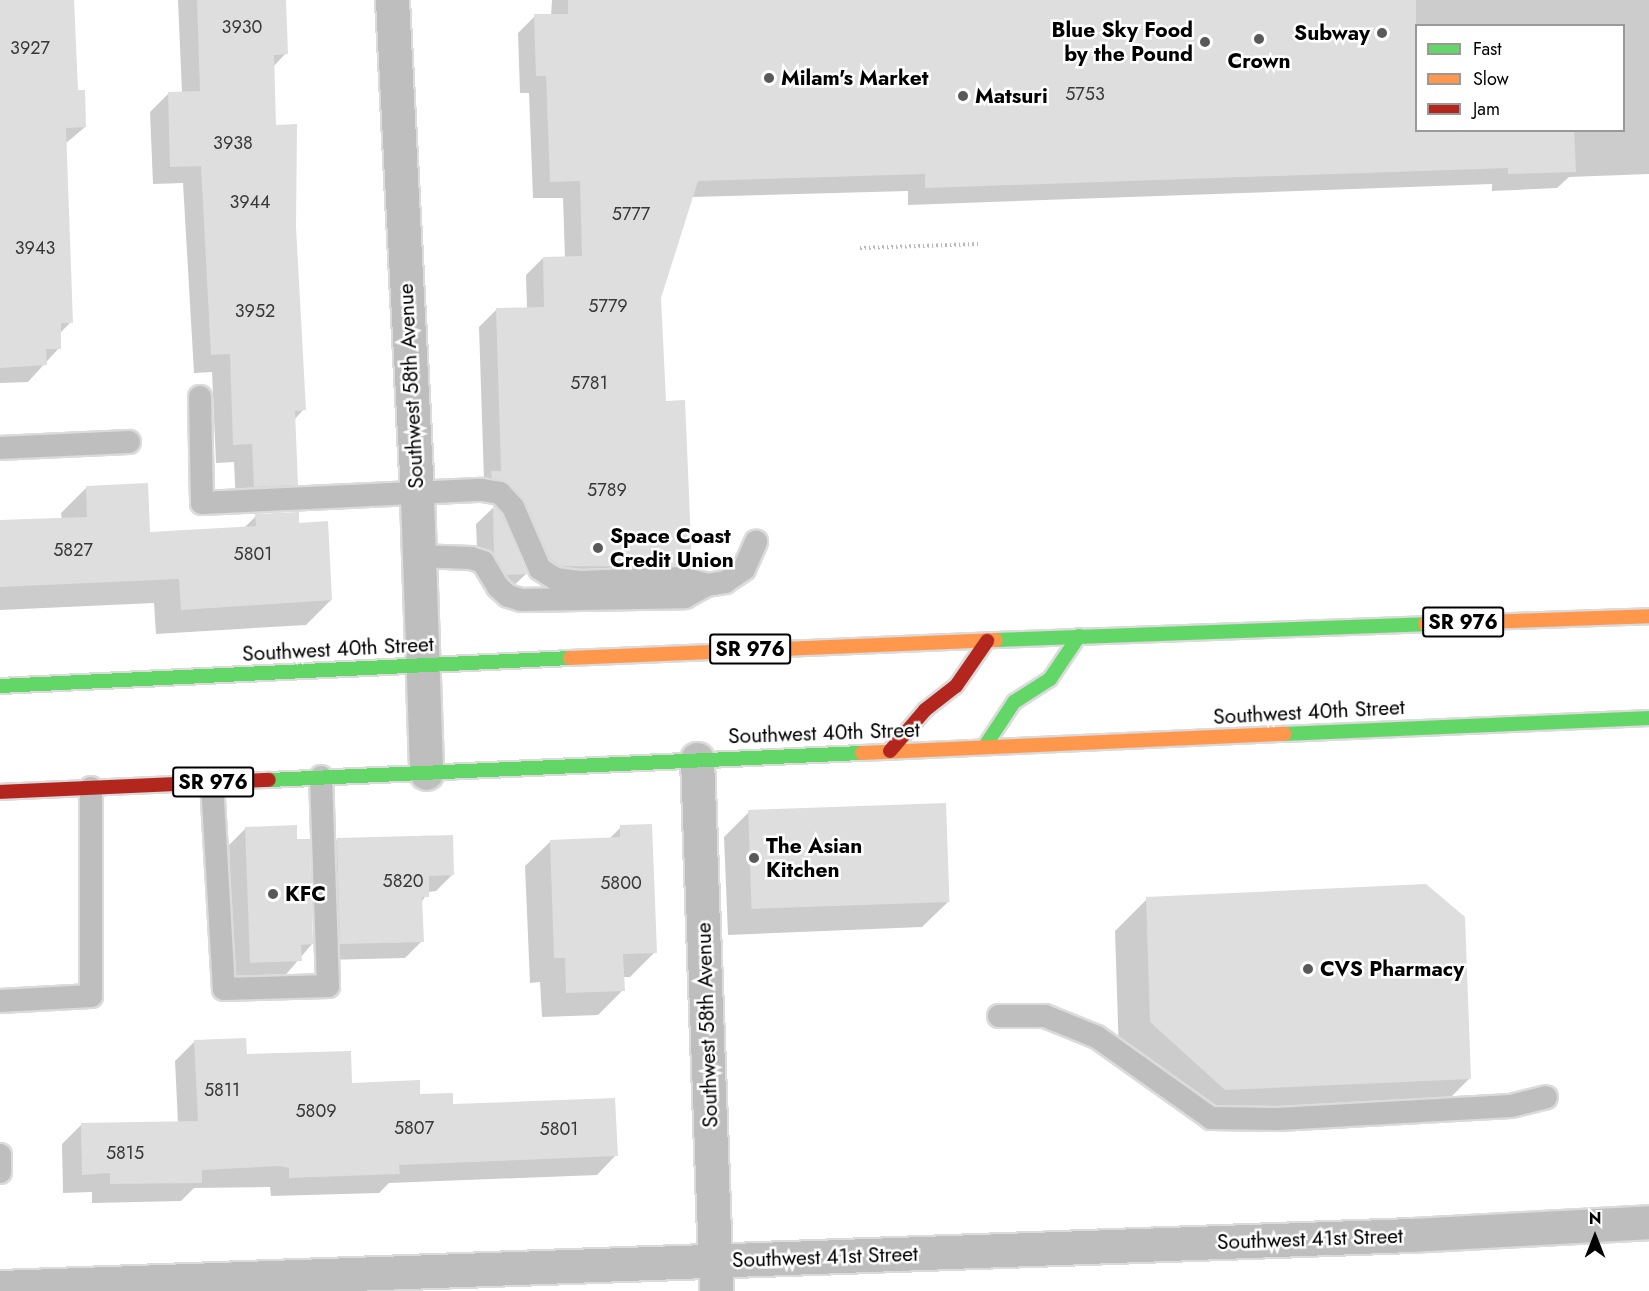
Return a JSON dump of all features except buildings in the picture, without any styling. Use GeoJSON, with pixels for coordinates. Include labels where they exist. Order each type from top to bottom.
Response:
{"type":"FeatureCollection","features":[{"type":"Feature","properties":{"kind":"main road","name":"Southwest 40th Street"},"geometry":{"type":"LineString","coordinates":[[0,686],[1079,636],[1649,616]]}},
{"type":"Feature","properties":{"kind":"main road"},"geometry":{"type":"LineString","coordinates":[[985,746],[1014,702],[1050,679],[1079,636]]}},
{"type":"Feature","properties":{"kind":"main road"},"geometry":{"type":"LineString","coordinates":[[890,751],[925,710],[956,686],[987,641]]}},
{"type":"Feature","properties":{"kind":"main road","name":"Southwest 40th Street"},"geometry":{"type":"LineString","coordinates":[[0,792],[1649,718]]}},
{"type":"Feature","properties":{"kind":"street","name":"Southwest 58th Avenue"},"geometry":{"type":"LineString","coordinates":[[392,0],[417,496],[426,773]]}},
{"type":"Feature","properties":{"kind":"street","name":"Southwest 58th Avenue"},"geometry":{"type":"LineString","coordinates":[[697,759],[715,1276]]}},
{"type":"Feature","properties":{"kind":"street","name":"Southwest 41st Street"},"geometry":{"type":"LineString","coordinates":[[0,1287],[715,1276],[1649,1222]]}},
{"type":"Feature","properties":{"kind":"lane"},"geometry":{"type":"LineString","coordinates":[[200,397],[202,503],[417,496],[482,490],[500,493],[513,507],[540,569],[556,579],[580,582],[683,578],[707,585]]}},
{"type":"Feature","properties":{"kind":"lane"},"geometry":{"type":"LineString","coordinates":[[0,448],[129,442]]}},
{"type":"Feature","properties":{"kind":"lane"},"geometry":{"type":"LineString","coordinates":[[418,556],[471,558],[483,562],[508,596],[537,602],[685,597],[707,585],[725,582],[744,569],[756,542]]}},
{"type":"Feature","properties":{"kind":"lane"},"geometry":{"type":"LineString","coordinates":[[212,782],[224,989],[328,986],[321,777]]}},
{"type":"Feature","properties":{"kind":"lane"},"geometry":{"type":"LineString","coordinates":[[0,1001],[91,996],[91,788]]}},
{"type":"Feature","properties":{"kind":"lane"},"geometry":{"type":"LineString","coordinates":[[999,1016],[1045,1016],[1097,1037],[1211,1118],[1278,1119],[1499,1106],[1546,1097]]}},
{"type":"Feature","properties":{"kind":"lane"},"geometry":{"type":"LineString","coordinates":[[0,1155],[0,1172]]}},
{"type":"Feature","properties":{"kind":"path"},"geometry":{"type":"LineString","coordinates":[[860,248],[980,244]]}},
{"type":"Feature","properties":{"kind":"traffic: fast"},"geometry":{"type":"LineString","coordinates":[[996,640],[1425,624]]}},
{"type":"Feature","properties":{"kind":"traffic: fast"},"geometry":{"type":"LineString","coordinates":[[985,746],[1014,702],[1050,679],[1079,636]]}},
{"type":"Feature","properties":{"kind":"traffic: fast"},"geometry":{"type":"LineString","coordinates":[[0,686],[570,658]]}},
{"type":"Feature","properties":{"kind":"traffic: fast"},"geometry":{"type":"LineString","coordinates":[[1285,734],[1649,718]]}},
{"type":"Feature","properties":{"kind":"traffic: fast"},"geometry":{"type":"LineString","coordinates":[[269,780],[862,753]]}},
{"type":"Feature","properties":{"kind":"traffic: slow"},"geometry":{"type":"LineString","coordinates":[[1425,624],[1649,616]]}},
{"type":"Feature","properties":{"kind":"traffic: slow"},"geometry":{"type":"LineString","coordinates":[[570,658],[996,640]]}},
{"type":"Feature","properties":{"kind":"traffic: slow"},"geometry":{"type":"LineString","coordinates":[[862,753],[1285,734]]}},
{"type":"Feature","properties":{"kind":"traffic: jam"},"geometry":{"type":"LineString","coordinates":[[890,751],[925,710],[956,686],[987,641]]}},
{"type":"Feature","properties":{"kind":"traffic: jam"},"geometry":{"type":"LineString","coordinates":[[0,792],[269,780]]}},
{"type":"Feature","properties":{"kind":"place","name":"Subway"},"geometry":{"type":"Point","coordinates":[1382,33]}},
{"type":"Feature","properties":{"kind":"place","name":"Crown"},"geometry":{"type":"Point","coordinates":[1259,39]}},
{"type":"Feature","properties":{"kind":"place","name":"Blue Sky Food by the Pound"},"geometry":{"type":"Point","coordinates":[1205,42]}},
{"type":"Feature","properties":{"kind":"place","name":"Milam's Market"},"geometry":{"type":"Point","coordinates":[769,78]}},
{"type":"Feature","properties":{"kind":"place","name":"Matsuri"},"geometry":{"type":"Point","coordinates":[963,96]}},
{"type":"Feature","properties":{"kind":"place","name":"Space Coast Credit Union"},"geometry":{"type":"Point","coordinates":[598,548]}},
{"type":"Feature","properties":{"kind":"place","name":"The Asian Kitchen"},"geometry":{"type":"Point","coordinates":[754,858]}},
{"type":"Feature","properties":{"kind":"place","name":"KFC"},"geometry":{"type":"Point","coordinates":[273,894]}},
{"type":"Feature","properties":{"kind":"place","name":"CVS Pharmacy"},"geometry":{"type":"Point","coordinates":[1308,969]}}]}
